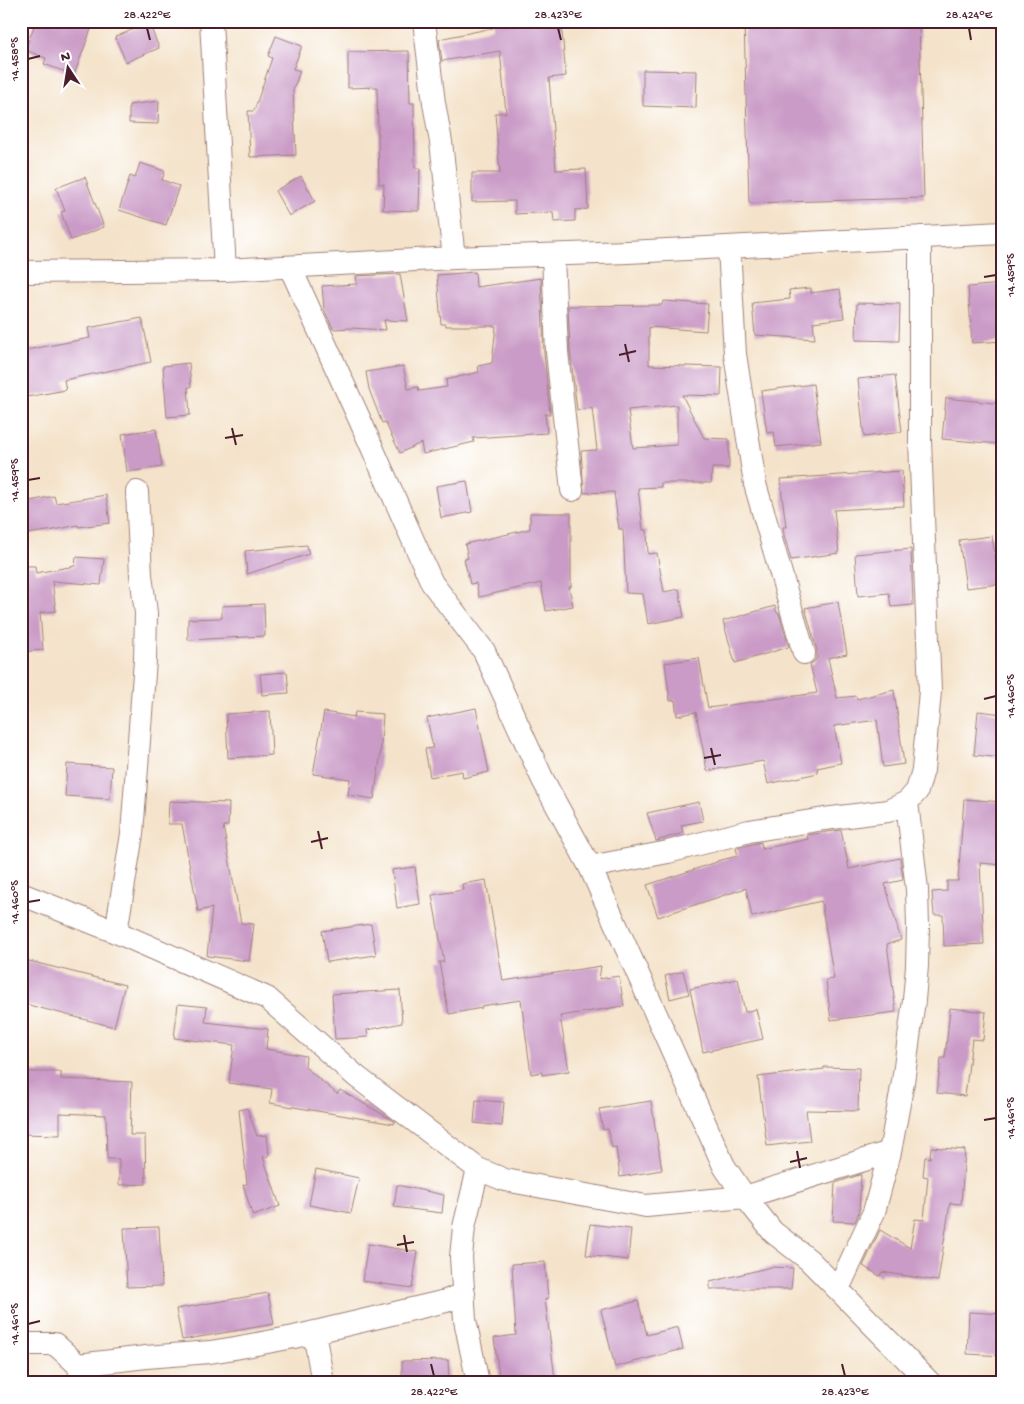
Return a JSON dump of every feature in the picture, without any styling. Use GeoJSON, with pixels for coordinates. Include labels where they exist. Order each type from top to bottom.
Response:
{"type":"FeatureCollection","features":[{"type":"Feature","properties":{"kind":"street"},"geometry":{"type":"LineString","coordinates":[[211,21],[225,270]]}},
{"type":"Feature","properties":{"kind":"street"},"geometry":{"type":"LineString","coordinates":[[424,21],[434,104],[441,142],[454,258]]}},
{"type":"Feature","properties":{"kind":"street"},"geometry":{"type":"LineString","coordinates":[[21,272],[290,268],[454,258],[729,247],[1003,233]]}},
{"type":"Feature","properties":{"kind":"street"},"geometry":{"type":"LineString","coordinates":[[590,867],[668,852],[749,831],[888,811],[907,802],[917,791],[923,770],[930,691],[920,441],[920,237]]}},
{"type":"Feature","properties":{"kind":"street"},"geometry":{"type":"LineString","coordinates":[[729,247],[735,354],[755,484],[804,653]]}},
{"type":"Feature","properties":{"kind":"street"},"geometry":{"type":"LineString","coordinates":[[553,255],[557,352],[572,490]]}},
{"type":"Feature","properties":{"kind":"street"},"geometry":{"type":"LineString","coordinates":[[290,268],[432,583],[484,651],[543,780],[590,867],[724,1166],[745,1197],[773,1232],[809,1260],[930,1383]]}},
{"type":"Feature","properties":{"kind":"street"},"geometry":{"type":"LineString","coordinates":[[116,932],[132,834],[145,660],[146,613],[141,575],[137,492]]}},
{"type":"Feature","properties":{"kind":"street"},"geometry":{"type":"LineString","coordinates":[[838,1289],[874,1212],[890,1152],[903,1082],[914,1000],[918,928],[917,890],[907,802]]}},
{"type":"Feature","properties":{"kind":"street"},"geometry":{"type":"LineString","coordinates":[[21,894],[116,932],[267,998],[356,1077],[478,1169],[505,1180],[646,1206],[745,1197],[890,1152]]}},
{"type":"Feature","properties":{"kind":"street"},"geometry":{"type":"LineString","coordinates":[[478,1169],[463,1234],[461,1258],[465,1320],[478,1383]]}},
{"type":"Feature","properties":{"kind":"street"},"geometry":{"type":"LineString","coordinates":[[21,1344],[55,1344],[80,1374],[146,1357],[210,1352],[284,1339],[446,1301],[464,1294]]}},
{"type":"Feature","properties":{"kind":"street"},"geometry":{"type":"LineString","coordinates":[[314,1332],[323,1383]]}},
{"type":"Feature","properties":{"kind":"building"},"geometry":{"type":"Polygon","coordinates":[[[36,21],[94,21],[74,75],[44,64],[46,58],[25,50],[36,21]]]}},
{"type":"Feature","properties":{"kind":"building"},"geometry":{"type":"Polygon","coordinates":[[[561,21],[566,76],[549,78],[556,170],[586,169],[588,209],[575,210],[575,221],[554,222],[553,212],[515,214],[515,201],[472,202],[472,173],[500,173],[495,113],[506,113],[500,51],[442,61],[439,39],[493,28],[493,22],[561,21]]]}},
{"type":"Feature","properties":{"kind":"building"},"geometry":{"type":"Polygon","coordinates":[[[744,21],[919,21],[924,198],[749,203],[744,21]]]}},
{"type":"Feature","properties":{"kind":"building"},"geometry":{"type":"Polygon","coordinates":[[[149,23],[159,48],[126,62],[115,37],[149,23]]]}},
{"type":"Feature","properties":{"kind":"building"},"geometry":{"type":"Polygon","coordinates":[[[276,36],[302,46],[293,69],[300,71],[293,90],[296,155],[250,157],[248,111],[254,111],[272,58],[268,56],[276,36]]]}},
{"type":"Feature","properties":{"kind":"building"},"geometry":{"type":"Polygon","coordinates":[[[409,51],[410,103],[414,103],[415,168],[420,168],[419,211],[383,210],[384,184],[379,184],[377,87],[348,88],[348,52],[409,51]]]}},
{"type":"Feature","properties":{"kind":"building"},"geometry":{"type":"Polygon","coordinates":[[[643,70],[697,71],[696,108],[643,106],[643,70]]]}},
{"type":"Feature","properties":{"kind":"building"},"geometry":{"type":"Polygon","coordinates":[[[159,101],[158,124],[129,123],[129,105],[159,101]]]}},
{"type":"Feature","properties":{"kind":"building"},"geometry":{"type":"Polygon","coordinates":[[[140,163],[165,171],[162,180],[179,186],[166,225],[119,210],[130,176],[135,178],[140,163]]]}},
{"type":"Feature","properties":{"kind":"building"},"geometry":{"type":"Polygon","coordinates":[[[301,176],[315,201],[289,216],[275,191],[301,176]]]}},
{"type":"Feature","properties":{"kind":"building"},"geometry":{"type":"Polygon","coordinates":[[[85,177],[104,227],[71,240],[61,212],[65,211],[56,188],[85,177]]]}},
{"type":"Feature","properties":{"kind":"building"},"geometry":{"type":"Polygon","coordinates":[[[475,272],[476,287],[541,278],[544,353],[550,414],[545,414],[547,433],[473,438],[474,442],[423,454],[421,443],[400,453],[385,422],[382,423],[369,389],[366,372],[403,366],[408,389],[418,387],[419,391],[447,387],[446,380],[479,372],[478,366],[492,363],[496,326],[446,326],[446,324],[441,324],[437,275],[475,272]]]}},
{"type":"Feature","properties":{"kind":"building"},"geometry":{"type":"Polygon","coordinates":[[[400,274],[408,321],[384,320],[386,330],[333,329],[324,309],[322,286],[357,284],[356,276],[400,274]]]}},
{"type":"Feature","properties":{"kind":"building"},"geometry":{"type":"Polygon","coordinates":[[[1002,284],[1003,341],[972,343],[968,287],[1002,284]]]}},
{"type":"Feature","properties":{"kind":"building"},"geometry":{"type":"Polygon","coordinates":[[[811,288],[811,293],[840,289],[844,318],[813,322],[815,339],[755,335],[752,303],[790,299],[789,290],[811,288]]]}},
{"type":"Feature","properties":{"kind":"building"},"geometry":{"type":"Polygon","coordinates":[[[663,301],[708,304],[706,331],[649,327],[649,365],[722,367],[721,396],[682,395],[704,438],[729,439],[729,468],[712,468],[711,483],[661,483],[661,487],[638,488],[643,530],[647,530],[648,554],[657,553],[664,592],[679,589],[684,617],[648,624],[643,594],[626,593],[623,529],[619,529],[614,492],[584,493],[581,451],[597,450],[592,408],[577,410],[570,351],[568,306],[662,305],[663,301]],[[677,405],[628,410],[633,448],[677,445],[677,405]]]}},
{"type":"Feature","properties":{"kind":"building"},"geometry":{"type":"Polygon","coordinates":[[[857,303],[900,304],[899,341],[856,340],[857,303]]]}},
{"type":"Feature","properties":{"kind":"building"},"geometry":{"type":"Polygon","coordinates":[[[142,318],[151,362],[64,380],[66,390],[21,398],[21,351],[90,338],[88,328],[142,318]]]}},
{"type":"Feature","properties":{"kind":"building"},"geometry":{"type":"Polygon","coordinates":[[[189,363],[191,387],[188,387],[190,415],[167,417],[163,366],[189,363]]]}},
{"type":"Feature","properties":{"kind":"building"},"geometry":{"type":"Polygon","coordinates":[[[895,375],[902,432],[864,437],[858,379],[895,375]]]}},
{"type":"Feature","properties":{"kind":"building"},"geometry":{"type":"Polygon","coordinates":[[[813,384],[821,442],[776,447],[774,432],[767,433],[761,391],[813,384]]]}},
{"type":"Feature","properties":{"kind":"building"},"geometry":{"type":"Polygon","coordinates":[[[946,398],[1003,404],[999,444],[942,439],[946,398]]]}},
{"type":"Feature","properties":{"kind":"building"},"geometry":{"type":"Polygon","coordinates":[[[156,429],[162,467],[127,472],[122,434],[156,429]]]}},
{"type":"Feature","properties":{"kind":"building"},"geometry":{"type":"Polygon","coordinates":[[[902,471],[904,506],[834,510],[839,553],[791,560],[784,535],[783,527],[786,527],[780,479],[902,471]]]}},
{"type":"Feature","properties":{"kind":"building"},"geometry":{"type":"Polygon","coordinates":[[[467,481],[472,512],[441,518],[436,486],[467,481]]]}},
{"type":"Feature","properties":{"kind":"building"},"geometry":{"type":"Polygon","coordinates":[[[106,495],[110,523],[78,527],[78,525],[21,535],[21,503],[54,496],[56,503],[106,495]]]}},
{"type":"Feature","properties":{"kind":"building"},"geometry":{"type":"Polygon","coordinates":[[[530,513],[571,513],[571,587],[569,587],[573,606],[546,611],[541,583],[479,597],[476,583],[470,584],[464,559],[468,558],[465,544],[530,529],[530,513]]]}},
{"type":"Feature","properties":{"kind":"building"},"geometry":{"type":"Polygon","coordinates":[[[992,536],[999,584],[966,588],[959,540],[992,536]]]}},
{"type":"Feature","properties":{"kind":"building"},"geometry":{"type":"Polygon","coordinates":[[[307,545],[309,554],[247,574],[245,551],[307,545]]]}},
{"type":"Feature","properties":{"kind":"building"},"geometry":{"type":"Polygon","coordinates":[[[911,549],[913,605],[891,607],[889,593],[858,596],[855,554],[911,549]]]}},
{"type":"Feature","properties":{"kind":"building"},"geometry":{"type":"Polygon","coordinates":[[[76,557],[104,559],[101,585],[52,581],[56,611],[40,613],[43,650],[21,652],[21,566],[35,566],[36,573],[75,566],[76,557]]]}},
{"type":"Feature","properties":{"kind":"building"},"geometry":{"type":"Polygon","coordinates":[[[838,602],[847,654],[828,658],[837,698],[856,696],[857,699],[894,690],[904,764],[883,767],[877,720],[834,726],[841,763],[817,768],[818,773],[768,784],[763,761],[707,771],[696,712],[677,716],[675,700],[670,701],[665,663],[699,658],[708,708],[817,693],[810,664],[817,657],[817,650],[805,608],[838,602]]]}},
{"type":"Feature","properties":{"kind":"building"},"geometry":{"type":"Polygon","coordinates":[[[264,604],[265,636],[188,640],[188,619],[222,618],[222,606],[264,604]]]}},
{"type":"Feature","properties":{"kind":"building"},"geometry":{"type":"Polygon","coordinates":[[[775,606],[777,613],[779,613],[789,647],[735,663],[723,621],[775,606]]]}},
{"type":"Feature","properties":{"kind":"building"},"geometry":{"type":"Polygon","coordinates":[[[287,672],[289,693],[262,695],[260,674],[287,672]]]}},
{"type":"Feature","properties":{"kind":"building"},"geometry":{"type":"Polygon","coordinates":[[[476,708],[489,772],[463,778],[462,771],[430,777],[425,749],[433,748],[427,718],[476,708]]]}},
{"type":"Feature","properties":{"kind":"building"},"geometry":{"type":"Polygon","coordinates":[[[270,711],[272,755],[228,758],[226,714],[270,711]]]}},
{"type":"Feature","properties":{"kind":"building"},"geometry":{"type":"Polygon","coordinates":[[[978,711],[1003,714],[1003,758],[974,755],[978,711]]]}},
{"type":"Feature","properties":{"kind":"building"},"geometry":{"type":"Polygon","coordinates":[[[324,712],[354,717],[355,712],[383,714],[380,759],[374,799],[348,795],[350,779],[313,774],[324,712]]]}},
{"type":"Feature","properties":{"kind":"building"},"geometry":{"type":"Polygon","coordinates":[[[67,764],[112,767],[110,799],[65,796],[67,764]]]}},
{"type":"Feature","properties":{"kind":"building"},"geometry":{"type":"Polygon","coordinates":[[[964,799],[1003,802],[1003,865],[980,863],[984,944],[944,946],[943,915],[934,915],[932,892],[947,891],[947,881],[958,881],[964,799]]]}},
{"type":"Feature","properties":{"kind":"building"},"geometry":{"type":"Polygon","coordinates":[[[169,801],[229,803],[228,826],[223,826],[241,923],[254,924],[249,961],[207,956],[212,908],[198,911],[182,824],[168,824],[169,801]]]}},
{"type":"Feature","properties":{"kind":"building"},"geometry":{"type":"Polygon","coordinates":[[[699,802],[703,821],[681,825],[683,833],[656,841],[647,813],[699,802]]]}},
{"type":"Feature","properties":{"kind":"building"},"geometry":{"type":"Polygon","coordinates":[[[841,830],[849,869],[900,858],[903,880],[885,884],[901,940],[887,944],[896,1012],[831,1020],[826,980],[834,979],[821,901],[752,917],[746,888],[658,917],[647,885],[717,861],[738,856],[736,848],[761,842],[762,849],[808,839],[807,835],[841,830]]]}},
{"type":"Feature","properties":{"kind":"building"},"geometry":{"type":"Polygon","coordinates":[[[415,867],[420,904],[397,908],[392,870],[415,867]]]}},
{"type":"Feature","properties":{"kind":"building"},"geometry":{"type":"Polygon","coordinates":[[[486,880],[503,981],[601,966],[599,979],[619,976],[624,1006],[560,1016],[569,1071],[542,1075],[542,1072],[531,1074],[521,1000],[481,1006],[482,1008],[449,1014],[439,962],[444,962],[432,895],[463,890],[462,884],[486,880]]]}},
{"type":"Feature","properties":{"kind":"building"},"geometry":{"type":"Polygon","coordinates":[[[371,924],[376,955],[327,962],[322,931],[371,924]]]}},
{"type":"Feature","properties":{"kind":"building"},"geometry":{"type":"Polygon","coordinates":[[[21,959],[125,985],[114,1027],[21,1003],[21,959]]]}},
{"type":"Feature","properties":{"kind":"building"},"geometry":{"type":"Polygon","coordinates":[[[683,971],[689,994],[670,999],[665,976],[683,971]]]}},
{"type":"Feature","properties":{"kind":"building"},"geometry":{"type":"Polygon","coordinates":[[[738,979],[745,1012],[756,1009],[763,1039],[703,1052],[690,989],[738,979]]]}},
{"type":"Feature","properties":{"kind":"building"},"geometry":{"type":"Polygon","coordinates":[[[400,990],[402,1023],[367,1030],[368,1037],[335,1039],[332,994],[400,990]]]}},
{"type":"Feature","properties":{"kind":"building"},"geometry":{"type":"Polygon","coordinates":[[[178,1004],[207,1007],[205,1022],[268,1029],[266,1049],[306,1056],[305,1067],[337,1094],[340,1090],[389,1118],[395,1122],[394,1124],[270,1103],[272,1089],[229,1083],[234,1045],[174,1038],[178,1004]]]}},
{"type":"Feature","properties":{"kind":"building"},"geometry":{"type":"Polygon","coordinates":[[[950,1008],[986,1012],[983,1040],[972,1039],[965,1096],[937,1093],[941,1058],[945,1058],[950,1008]]]}},
{"type":"Feature","properties":{"kind":"building"},"geometry":{"type":"Polygon","coordinates":[[[824,1067],[859,1068],[858,1111],[806,1110],[810,1141],[767,1146],[758,1077],[824,1069],[824,1067]]]}},
{"type":"Feature","properties":{"kind":"building"},"geometry":{"type":"Polygon","coordinates":[[[21,1072],[61,1072],[61,1079],[132,1082],[130,1135],[145,1135],[146,1184],[119,1185],[119,1159],[107,1159],[106,1115],[60,1113],[60,1135],[21,1134],[21,1072]]]}},
{"type":"Feature","properties":{"kind":"building"},"geometry":{"type":"Polygon","coordinates":[[[476,1100],[504,1102],[502,1126],[474,1123],[476,1100]]]}},
{"type":"Feature","properties":{"kind":"building"},"geometry":{"type":"Polygon","coordinates":[[[651,1101],[662,1170],[620,1177],[616,1147],[612,1148],[608,1129],[603,1130],[599,1109],[651,1101]]]}},
{"type":"Feature","properties":{"kind":"building"},"geometry":{"type":"Polygon","coordinates":[[[247,1108],[257,1136],[267,1135],[269,1156],[263,1157],[280,1206],[253,1216],[243,1185],[247,1184],[239,1110],[247,1108]]]}},
{"type":"Feature","properties":{"kind":"building"},"geometry":{"type":"Polygon","coordinates":[[[931,1147],[965,1150],[961,1204],[950,1203],[938,1281],[882,1272],[880,1276],[863,1266],[880,1230],[910,1248],[915,1219],[924,1220],[928,1177],[923,1176],[925,1157],[930,1158],[931,1147]]]}},
{"type":"Feature","properties":{"kind":"building"},"geometry":{"type":"Polygon","coordinates":[[[316,1169],[359,1178],[351,1213],[309,1205],[316,1169]]]}},
{"type":"Feature","properties":{"kind":"building"},"geometry":{"type":"Polygon","coordinates":[[[861,1175],[859,1212],[855,1222],[833,1221],[835,1183],[861,1175]]]}},
{"type":"Feature","properties":{"kind":"building"},"geometry":{"type":"Polygon","coordinates":[[[397,1185],[444,1195],[442,1213],[394,1207],[397,1185]]]}},
{"type":"Feature","properties":{"kind":"building"},"geometry":{"type":"Polygon","coordinates":[[[590,1224],[631,1229],[628,1260],[586,1255],[590,1224]]]}},
{"type":"Feature","properties":{"kind":"building"},"geometry":{"type":"Polygon","coordinates":[[[159,1227],[162,1286],[127,1287],[124,1228],[159,1227]]]}},
{"type":"Feature","properties":{"kind":"building"},"geometry":{"type":"Polygon","coordinates":[[[368,1244],[418,1252],[412,1288],[362,1281],[368,1244]]]}},
{"type":"Feature","properties":{"kind":"building"},"geometry":{"type":"Polygon","coordinates":[[[545,1262],[548,1299],[545,1299],[555,1379],[528,1383],[500,1383],[494,1338],[516,1335],[512,1264],[545,1262]]]}},
{"type":"Feature","properties":{"kind":"building"},"geometry":{"type":"Polygon","coordinates":[[[771,1267],[793,1268],[791,1289],[710,1289],[710,1282],[771,1267]]]}},
{"type":"Feature","properties":{"kind":"building"},"geometry":{"type":"Polygon","coordinates":[[[268,1293],[274,1324],[182,1340],[176,1309],[268,1293]]]}},
{"type":"Feature","properties":{"kind":"building"},"geometry":{"type":"Polygon","coordinates":[[[638,1301],[647,1335],[678,1327],[683,1349],[615,1367],[601,1310],[638,1301]]]}},
{"type":"Feature","properties":{"kind":"building"},"geometry":{"type":"Polygon","coordinates":[[[969,1312],[1003,1314],[1003,1356],[967,1354],[969,1312]]]}},
{"type":"Feature","properties":{"kind":"building"},"geometry":{"type":"Polygon","coordinates":[[[448,1360],[449,1383],[402,1383],[402,1361],[448,1360]]]}}]}
